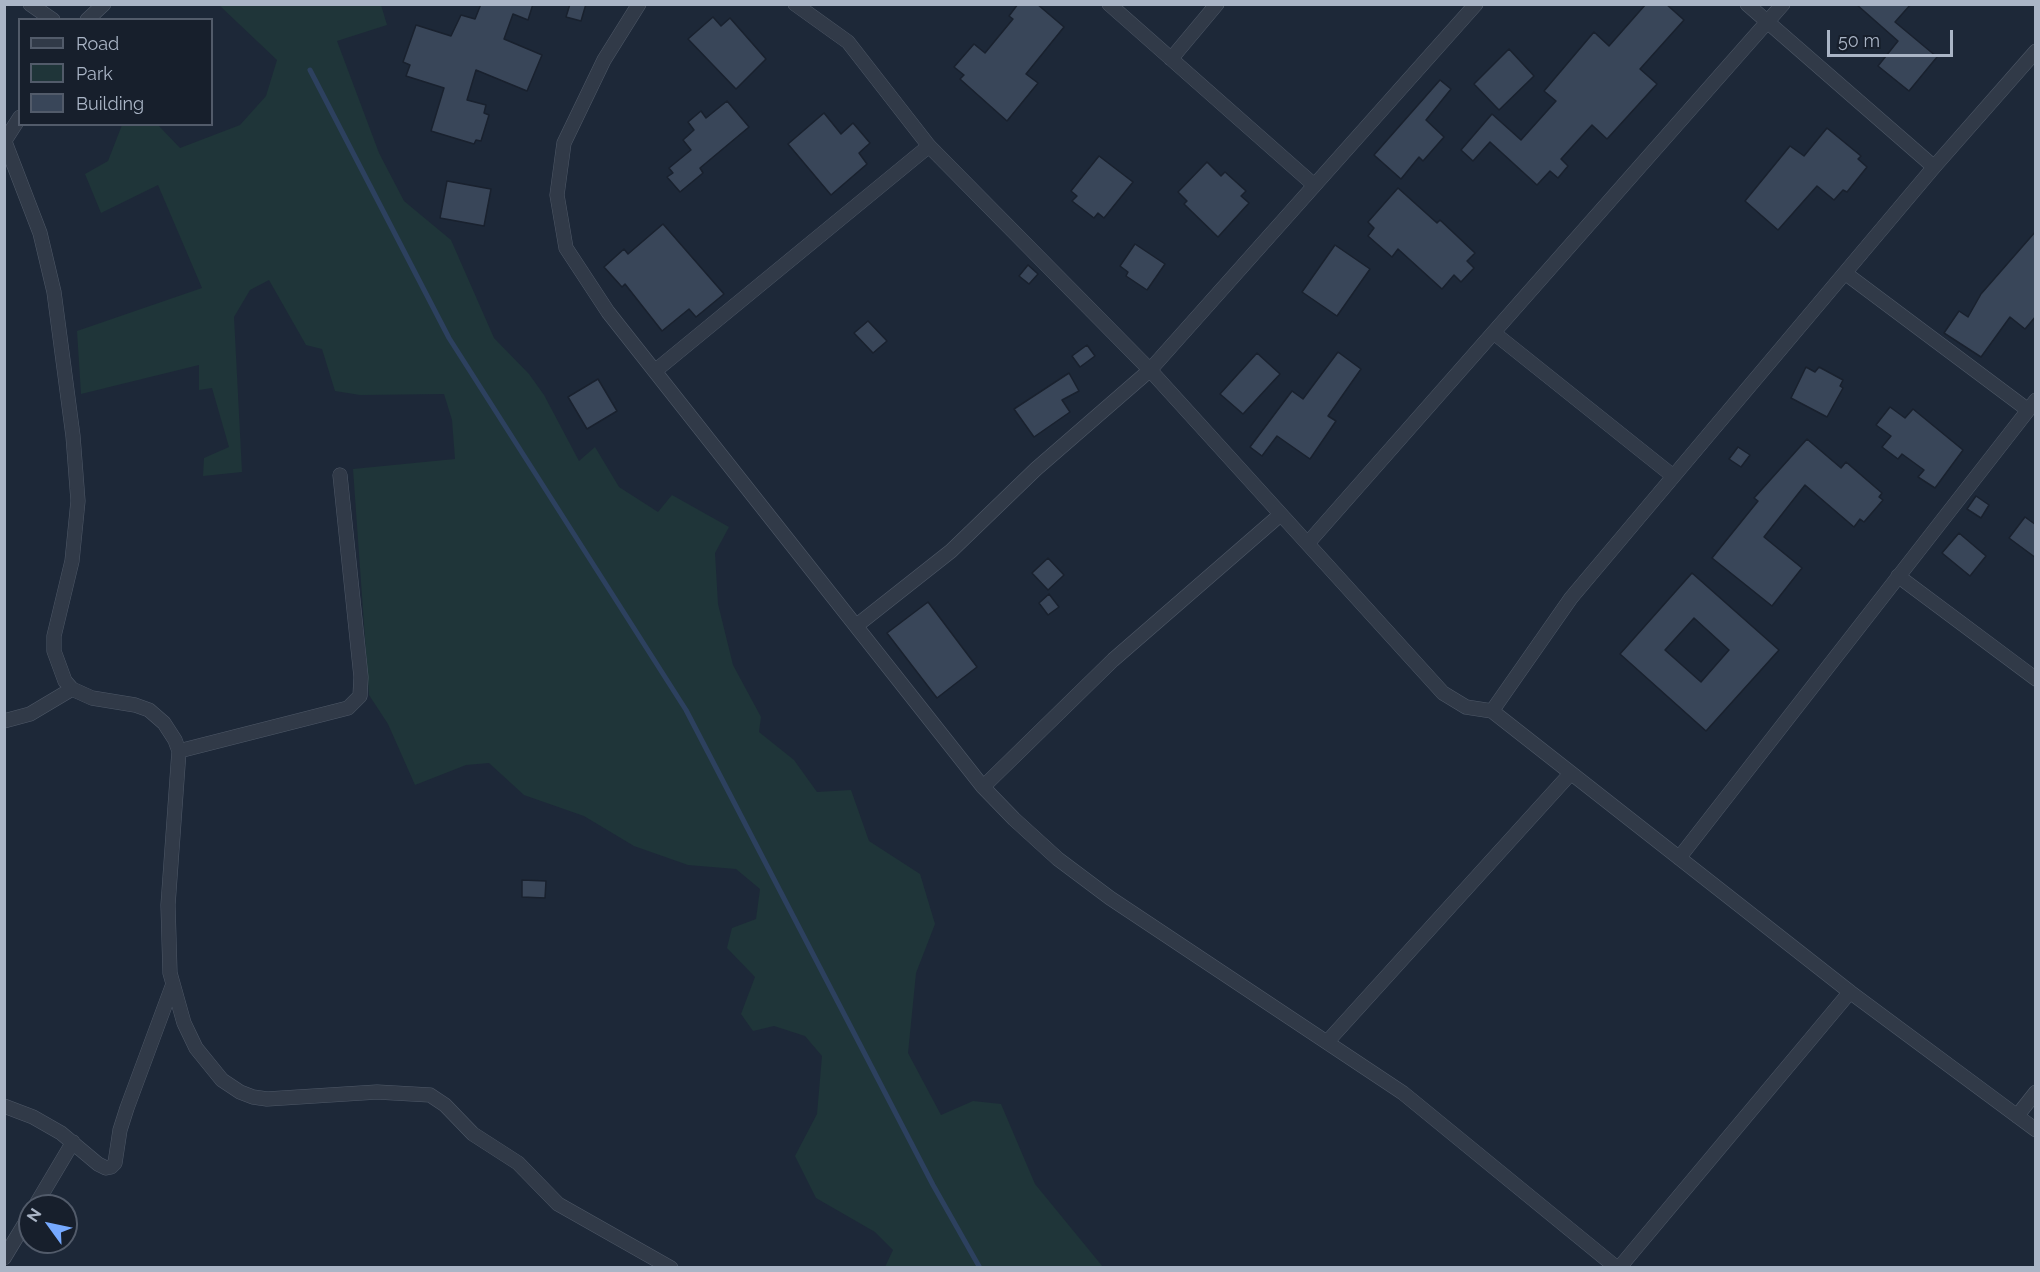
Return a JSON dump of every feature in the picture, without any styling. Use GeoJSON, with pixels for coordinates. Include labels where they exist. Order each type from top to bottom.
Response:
{"type":"FeatureCollection","features":[{"type":"Feature","properties":{"kind":"street"},"geometry":{"type":"LineString","coordinates":[[30,4],[50,18]]}},
{"type":"Feature","properties":{"kind":"street"},"geometry":{"type":"LineString","coordinates":[[89,18],[104,4]]}},
{"type":"Feature","properties":{"kind":"street"},"geometry":{"type":"LineString","coordinates":[[639,4],[604,60],[564,144],[557,195],[566,248],[608,312],[983,787],[1058,859],[1110,898],[1403,1093],[1618,1268],[1850,992]]}},
{"type":"Feature","properties":{"kind":"street"},"geometry":{"type":"LineString","coordinates":[[795,4],[848,42],[929,146],[1150,370],[1443,693],[1466,707],[1492,711],[1850,992],[2036,1130]]}},
{"type":"Feature","properties":{"kind":"street"},"geometry":{"type":"LineString","coordinates":[[1109,4],[1314,185]]}},
{"type":"Feature","properties":{"kind":"street"},"geometry":{"type":"LineString","coordinates":[[1171,59],[1217,4]]}},
{"type":"Feature","properties":{"kind":"street"},"geometry":{"type":"LineString","coordinates":[[856,626],[951,551],[1036,469],[1150,370],[1476,4]]}},
{"type":"Feature","properties":{"kind":"street"},"geometry":{"type":"LineString","coordinates":[[1747,4],[1934,167]]}},
{"type":"Feature","properties":{"kind":"street"},"geometry":{"type":"LineString","coordinates":[[1308,543],[1784,4]]}},
{"type":"Feature","properties":{"kind":"street"},"geometry":{"type":"LineString","coordinates":[[1492,711],[1571,598],[1934,167],[2036,51]]}},
{"type":"Feature","properties":{"kind":"street"},"geometry":{"type":"LineString","coordinates":[[18,120],[5,142],[40,233],[54,292],[66,371],[78,501],[72,561],[54,636],[54,651],[59,668],[72,689],[92,698],[135,705],[149,710],[164,723],[179,751],[168,905],[170,974],[184,1023],[196,1048],[222,1080],[240,1092],[267,1099],[336,1093],[430,1095],[445,1105],[473,1134],[518,1163],[558,1204],[671,1268]]}},
{"type":"Feature","properties":{"kind":"street"},"geometry":{"type":"LineString","coordinates":[[655,371],[929,146]]}},
{"type":"Feature","properties":{"kind":"street"},"geometry":{"type":"LineString","coordinates":[[1679,858],[2032,405],[1845,273]]}},
{"type":"Feature","properties":{"kind":"street"},"geometry":{"type":"LineString","coordinates":[[1494,333],[1673,476]]}},
{"type":"Feature","properties":{"kind":"street"},"geometry":{"type":"LineString","coordinates":[[179,751],[348,708],[360,696],[361,677],[340,475]]}},
{"type":"Feature","properties":{"kind":"street"},"geometry":{"type":"LineString","coordinates":[[983,787],[1113,660],[1280,515]]}},
{"type":"Feature","properties":{"kind":"street"},"geometry":{"type":"LineString","coordinates":[[1898,576],[2036,679]]}},
{"type":"Feature","properties":{"kind":"street"},"geometry":{"type":"LineString","coordinates":[[4,721],[30,714],[72,689]]}},
{"type":"Feature","properties":{"kind":"street"},"geometry":{"type":"LineString","coordinates":[[1328,1041],[1571,772]]}},
{"type":"Feature","properties":{"kind":"street"},"geometry":{"type":"LineString","coordinates":[[4,1106],[33,1117],[73,1142],[106,1168],[115,1163],[120,1130],[173,984]]}},
{"type":"Feature","properties":{"kind":"street"},"geometry":{"type":"LineString","coordinates":[[2017,1116],[2036,1092]]}},
{"type":"Feature","properties":{"kind":"street"},"geometry":{"type":"LineString","coordinates":[[42,1194],[73,1142]]}},
{"type":"Feature","properties":{"kind":"street"},"geometry":{"type":"LineString","coordinates":[[4,1258],[18,1235]]}},
{"type":"Feature","properties":{"kind":"green space"},"geometry":{"type":"Polygon","coordinates":[[[219,5],[381,5],[387,25],[337,41],[379,153],[404,201],[451,240],[494,338],[529,374],[544,395],[579,461],[595,447],[619,487],[658,512],[672,495],[729,527],[715,553],[718,604],[733,665],[761,717],[759,732],[794,760],[817,792],[851,790],[869,841],[920,874],[935,924],[916,973],[908,1053],[941,1115],[973,1101],[1001,1104],[1035,1184],[1103,1267],[885,1267],[893,1250],[875,1232],[816,1198],[795,1156],[817,1114],[822,1056],[805,1036],[774,1026],[753,1031],[741,1014],[755,977],[727,948],[732,928],[756,919],[760,889],[736,869],[688,865],[634,846],[584,816],[524,795],[489,763],[466,765],[415,785],[388,724],[369,695],[353,469],[455,459],[452,420],[444,394],[360,395],[335,391],[322,349],[306,345],[269,280],[250,290],[234,317],[242,472],[203,476],[204,458],[229,447],[212,388],[199,390],[199,365],[81,394],[77,331],[202,288],[158,185],[101,213],[85,174],[108,161],[122,126],[159,126],[180,148],[240,125],[266,96],[277,60],[219,5]]]}},
{"type":"Feature","properties":{"kind":"building"},"geometry":{"type":"Polygon","coordinates":[[[481,4],[533,4],[528,20],[513,14],[504,39],[542,55],[527,91],[476,70],[467,100],[486,105],[484,113],[489,115],[481,141],[476,140],[474,144],[431,131],[444,88],[406,76],[410,65],[403,62],[416,25],[451,36],[461,15],[475,19],[481,4]]]}},
{"type":"Feature","properties":{"kind":"building"},"geometry":{"type":"Polygon","coordinates":[[[570,4],[586,4],[581,21],[566,17],[570,4]]]}},
{"type":"Feature","properties":{"kind":"building"},"geometry":{"type":"Polygon","coordinates":[[[1018,4],[1037,4],[1064,27],[1026,74],[1038,83],[1007,121],[960,79],[964,75],[954,67],[974,44],[985,53],[1013,19],[1009,16],[1018,4]]]}},
{"type":"Feature","properties":{"kind":"building"},"geometry":{"type":"Polygon","coordinates":[[[1646,4],[1666,4],[1684,20],[1640,69],[1657,84],[1607,139],[1592,125],[1561,159],[1568,166],[1558,178],[1550,171],[1537,185],[1490,142],[1473,161],[1461,150],[1492,114],[1521,140],[1556,101],[1544,91],[1594,32],[1609,46],[1646,4]]]}},
{"type":"Feature","properties":{"kind":"building"},"geometry":{"type":"Polygon","coordinates":[[[1856,4],[1911,4],[1895,22],[1937,57],[1909,91],[1878,66],[1898,41],[1856,4]]]}},
{"type":"Feature","properties":{"kind":"building"},"geometry":{"type":"Polygon","coordinates":[[[713,17],[721,26],[730,18],[766,59],[736,89],[688,39],[713,17]]]}},
{"type":"Feature","properties":{"kind":"building"},"geometry":{"type":"Polygon","coordinates":[[[1509,49],[1534,76],[1499,110],[1474,84],[1509,49]]]}},
{"type":"Feature","properties":{"kind":"building"},"geometry":{"type":"Polygon","coordinates":[[[1440,80],[1451,89],[1426,120],[1444,137],[1423,161],[1419,157],[1401,179],[1374,155],[1440,80]]]}},
{"type":"Feature","properties":{"kind":"building"},"geometry":{"type":"Polygon","coordinates":[[[727,101],[749,127],[700,168],[703,173],[680,192],[667,177],[673,173],[669,168],[691,150],[683,140],[694,130],[688,122],[701,111],[706,118],[727,101]]]}},
{"type":"Feature","properties":{"kind":"building"},"geometry":{"type":"Polygon","coordinates":[[[824,113],[841,134],[853,123],[870,143],[859,153],[867,164],[831,195],[788,144],[824,113]]]}},
{"type":"Feature","properties":{"kind":"building"},"geometry":{"type":"Polygon","coordinates":[[[1827,128],[1861,156],[1858,159],[1867,167],[1847,192],[1843,190],[1834,200],[1817,186],[1778,230],[1745,201],[1790,146],[1804,156],[1827,128]]]}},
{"type":"Feature","properties":{"kind":"building"},"geometry":{"type":"Polygon","coordinates":[[[1099,156],[1133,182],[1104,218],[1098,213],[1094,218],[1072,201],[1077,196],[1071,191],[1099,156]]]}},
{"type":"Feature","properties":{"kind":"building"},"geometry":{"type":"Polygon","coordinates":[[[1207,162],[1221,176],[1225,172],[1246,191],[1241,196],[1249,203],[1218,237],[1184,204],[1187,201],[1178,192],[1207,162]]]}},
{"type":"Feature","properties":{"kind":"building"},"geometry":{"type":"Polygon","coordinates":[[[447,181],[491,189],[484,226],[440,218],[447,181]]]}},
{"type":"Feature","properties":{"kind":"building"},"geometry":{"type":"Polygon","coordinates":[[[1398,188],[1437,223],[1440,220],[1475,253],[1467,261],[1474,268],[1461,282],[1454,275],[1442,289],[1398,249],[1392,257],[1368,236],[1374,228],[1368,222],[1398,188]]]}},
{"type":"Feature","properties":{"kind":"building"},"geometry":{"type":"Polygon","coordinates":[[[663,224],[724,294],[696,317],[689,309],[662,331],[625,284],[622,287],[604,267],[624,249],[628,254],[663,224]]]}},
{"type":"Feature","properties":{"kind":"building"},"geometry":{"type":"Polygon","coordinates":[[[2036,231],[2036,316],[2025,329],[2010,317],[1981,357],[1944,333],[1959,311],[1968,317],[1981,294],[2036,231]]]}},
{"type":"Feature","properties":{"kind":"building"},"geometry":{"type":"Polygon","coordinates":[[[1135,244],[1165,264],[1147,290],[1126,276],[1128,272],[1120,266],[1135,244]]]}},
{"type":"Feature","properties":{"kind":"building"},"geometry":{"type":"Polygon","coordinates":[[[1335,245],[1370,269],[1337,316],[1302,292],[1335,245]]]}},
{"type":"Feature","properties":{"kind":"building"},"geometry":{"type":"Polygon","coordinates":[[[1028,265],[1038,274],[1029,284],[1019,276],[1028,265]]]}},
{"type":"Feature","properties":{"kind":"building"},"geometry":{"type":"Polygon","coordinates":[[[868,321],[887,341],[873,353],[854,333],[868,321]]]}},
{"type":"Feature","properties":{"kind":"building"},"geometry":{"type":"Polygon","coordinates":[[[1087,345],[1095,356],[1080,367],[1072,356],[1087,345]]]}},
{"type":"Feature","properties":{"kind":"building"},"geometry":{"type":"Polygon","coordinates":[[[1338,352],[1361,369],[1328,416],[1336,421],[1310,459],[1277,436],[1262,456],[1250,447],[1292,391],[1303,399],[1338,352]]]}},
{"type":"Feature","properties":{"kind":"building"},"geometry":{"type":"Polygon","coordinates":[[[1257,353],[1280,374],[1243,414],[1220,394],[1257,353]]]}},
{"type":"Feature","properties":{"kind":"building"},"geometry":{"type":"Polygon","coordinates":[[[1806,367],[1815,372],[1819,367],[1843,380],[1840,386],[1843,388],[1827,417],[1791,398],[1806,367]]]}},
{"type":"Feature","properties":{"kind":"building"},"geometry":{"type":"Polygon","coordinates":[[[1069,373],[1079,391],[1062,400],[1070,412],[1034,437],[1014,409],[1069,373]]]}},
{"type":"Feature","properties":{"kind":"building"},"geometry":{"type":"Polygon","coordinates":[[[598,379],[617,411],[587,429],[568,397],[598,379]]]}},
{"type":"Feature","properties":{"kind":"building"},"geometry":{"type":"Polygon","coordinates":[[[1890,407],[1905,418],[1913,409],[1963,450],[1935,488],[1918,477],[1924,470],[1902,454],[1898,459],[1882,447],[1891,436],[1876,425],[1890,407]]]}},
{"type":"Feature","properties":{"kind":"building"},"geometry":{"type":"Polygon","coordinates":[[[1807,439],[1841,468],[1846,462],[1882,493],[1879,497],[1883,500],[1864,522],[1860,519],[1854,527],[1805,485],[1764,537],[1802,568],[1772,606],[1712,558],[1758,501],[1754,498],[1807,439]]]}},
{"type":"Feature","properties":{"kind":"building"},"geometry":{"type":"Polygon","coordinates":[[[1738,447],[1750,455],[1741,467],[1729,459],[1738,447]]]}},
{"type":"Feature","properties":{"kind":"building"},"geometry":{"type":"Polygon","coordinates":[[[1976,496],[1989,505],[1981,518],[1967,509],[1976,496]]]}},
{"type":"Feature","properties":{"kind":"building"},"geometry":{"type":"Polygon","coordinates":[[[2025,517],[2036,525],[2036,558],[2009,538],[2025,517]]]}},
{"type":"Feature","properties":{"kind":"building"},"geometry":{"type":"Polygon","coordinates":[[[1959,533],[1986,556],[1970,576],[1942,553],[1959,533]]]}},
{"type":"Feature","properties":{"kind":"building"},"geometry":{"type":"Polygon","coordinates":[[[1048,558],[1064,575],[1048,590],[1032,573],[1048,558]]]}},
{"type":"Feature","properties":{"kind":"building"},"geometry":{"type":"Polygon","coordinates":[[[1692,573],[1779,650],[1706,731],[1620,654],[1692,573]],[[1694,618],[1665,650],[1701,682],[1729,650],[1694,618]]]}},
{"type":"Feature","properties":{"kind":"building"},"geometry":{"type":"Polygon","coordinates":[[[1049,594],[1059,607],[1048,615],[1039,603],[1049,594]]]}},
{"type":"Feature","properties":{"kind":"building"},"geometry":{"type":"Polygon","coordinates":[[[928,602],[977,667],[937,698],[887,633],[928,602]]]}},
{"type":"Feature","properties":{"kind":"building"},"geometry":{"type":"Polygon","coordinates":[[[522,880],[546,881],[545,898],[522,897],[522,880]]]}},
{"type":"Feature","properties":{"kind":"waterway"},"geometry":{"type":"LineString","coordinates":[[310,70],[449,338],[686,710],[933,1185],[980,1268]]}}]}
